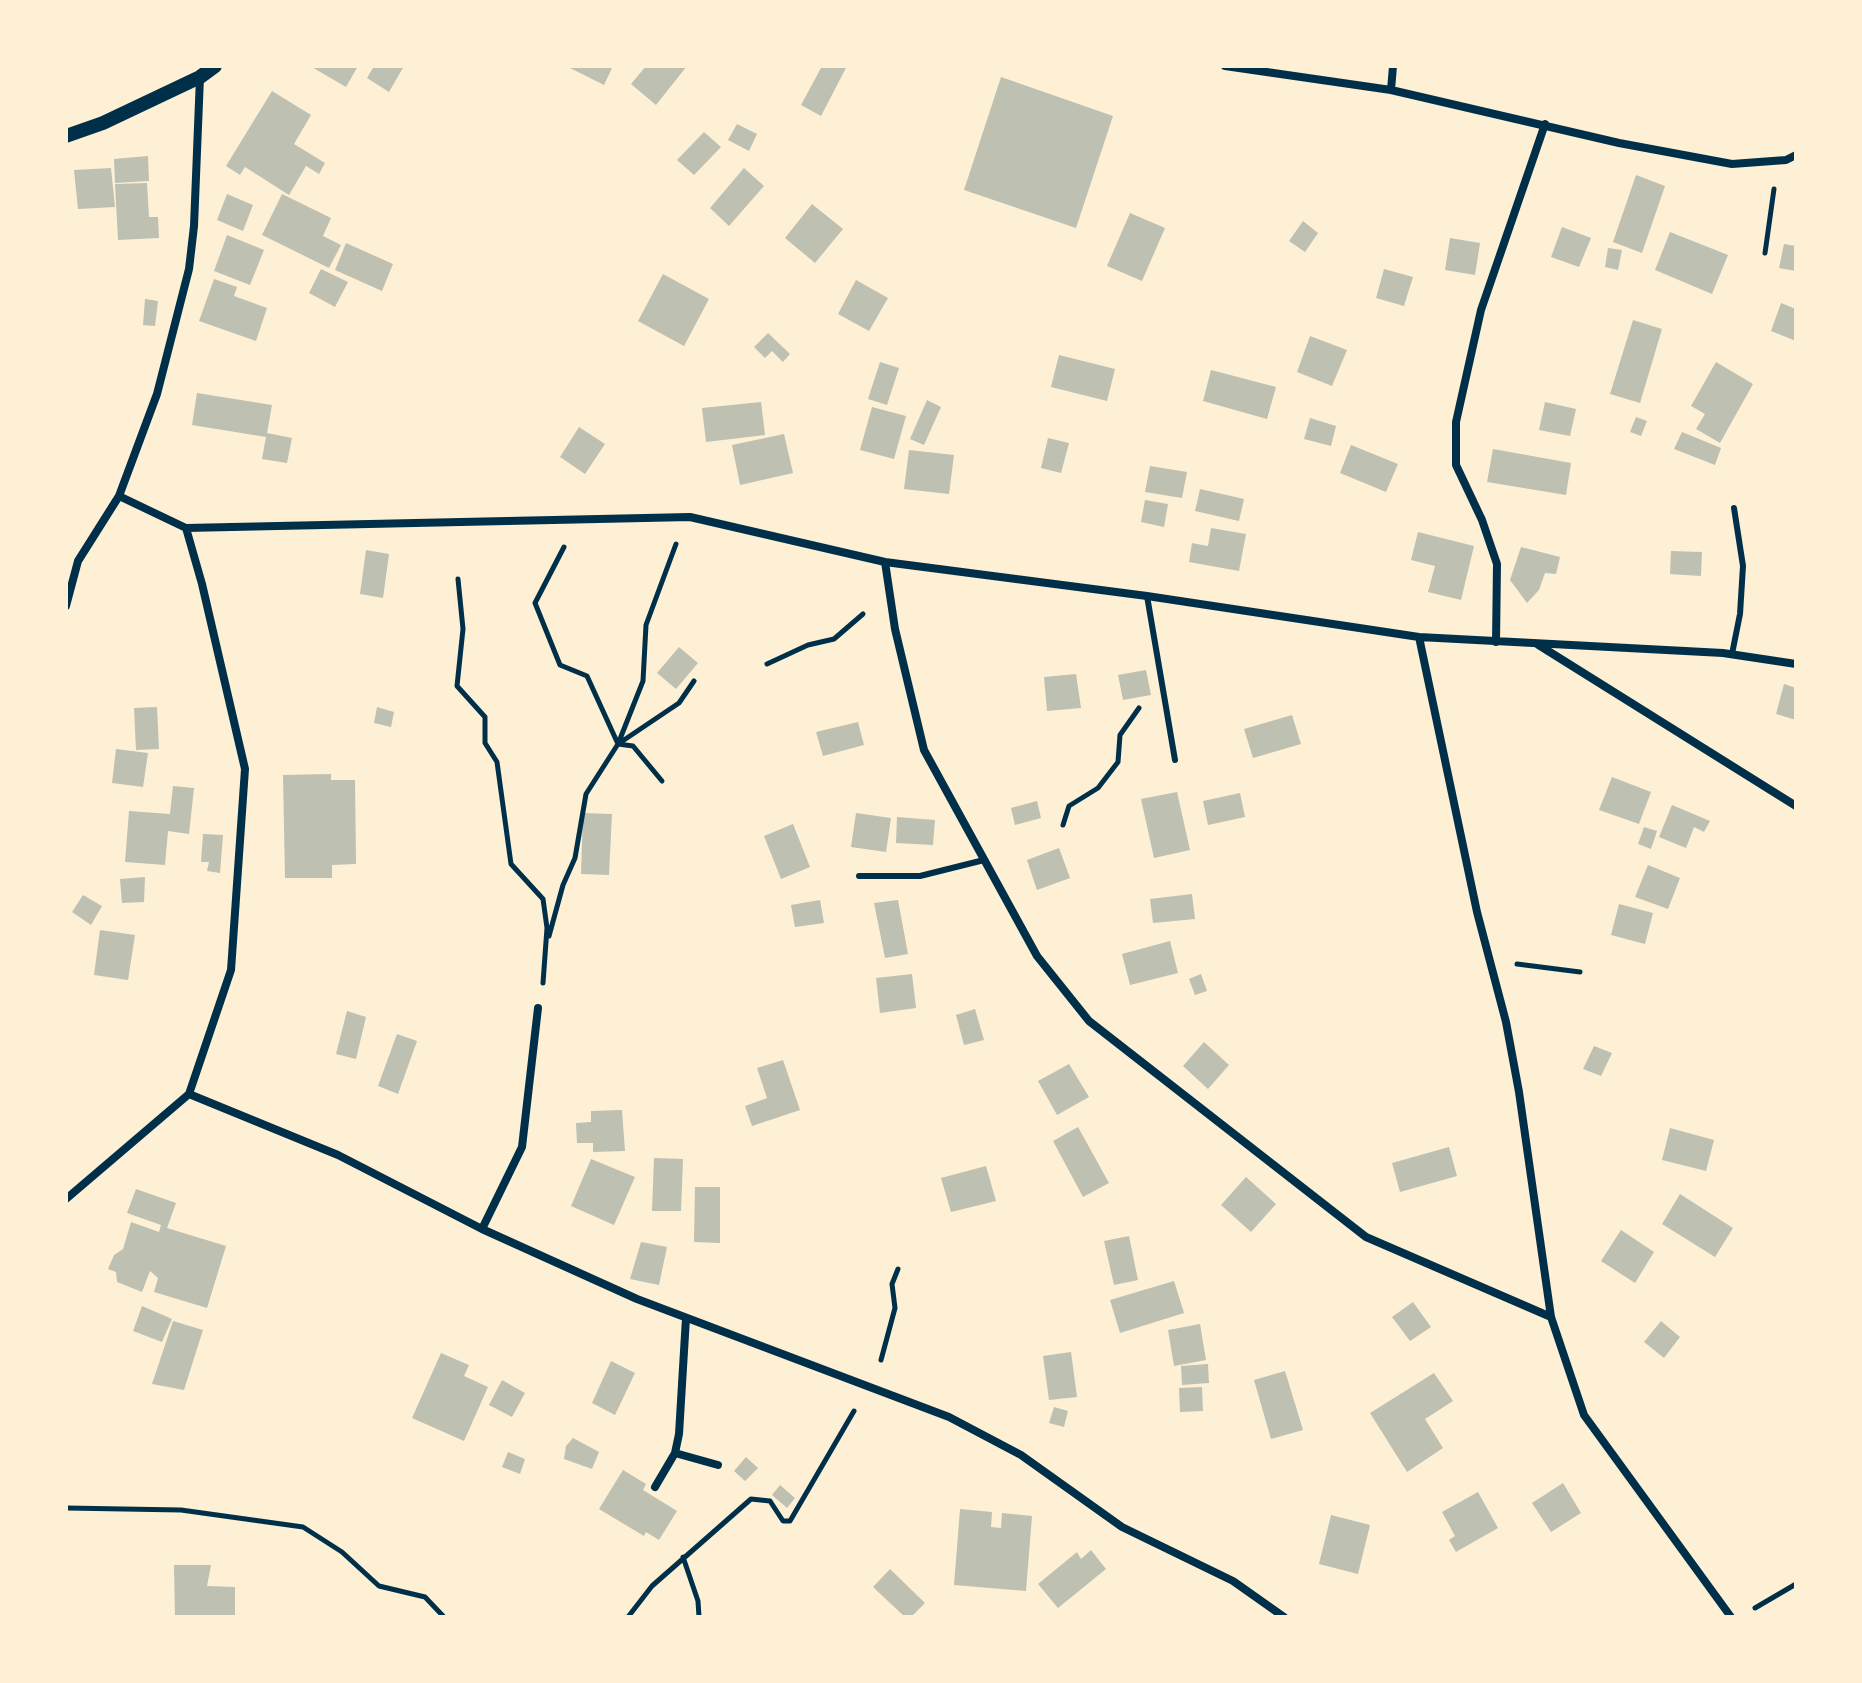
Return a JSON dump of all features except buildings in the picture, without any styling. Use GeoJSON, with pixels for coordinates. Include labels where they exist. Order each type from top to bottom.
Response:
{"type":"FeatureCollection","features":[{"type":"Feature","properties":{"kind":"street"},"geometry":{"type":"LineString","coordinates":[[66,136],[200,77],[215,66]]}},
{"type":"Feature","properties":{"kind":"street"},"geometry":{"type":"LineString","coordinates":[[1225,66],[1391,90],[1732,164],[1778,160],[1796,155]]}},
{"type":"Feature","properties":{"kind":"street"},"geometry":{"type":"LineString","coordinates":[[1391,90],[1393,66]]}},
{"type":"Feature","properties":{"kind":"street"},"geometry":{"type":"LineString","coordinates":[[66,606],[78,561],[119,496],[157,394],[189,269],[194,226],[200,77]]}},
{"type":"Feature","properties":{"kind":"street"},"geometry":{"type":"LineString","coordinates":[[1496,642],[1497,564],[1482,520],[1456,465],[1456,422],[1481,310],[1545,124]]}},
{"type":"Feature","properties":{"kind":"street"},"geometry":{"type":"LineString","coordinates":[[119,496],[186,528],[576,522],[690,517],[885,562],[1147,596],[1419,637],[1732,654],[1796,664]]}},
{"type":"Feature","properties":{"kind":"street"},"geometry":{"type":"LineString","coordinates":[[66,1199],[189,1094],[231,970],[245,769],[186,528]]}},
{"type":"Feature","properties":{"kind":"street"},"geometry":{"type":"LineString","coordinates":[[885,562],[924,750],[1037,956],[1089,1021],[1366,1237],[1551,1317]]}},
{"type":"Feature","properties":{"kind":"street"},"geometry":{"type":"LineString","coordinates":[[1419,637],[1488,961],[1506,1022],[1551,1317],[1584,1415],[1731,1617]]}},
{"type":"Feature","properties":{"kind":"street"},"geometry":{"type":"LineString","coordinates":[[1536,644],[1796,806]]}},
{"type":"Feature","properties":{"kind":"street"},"geometry":{"type":"LineString","coordinates":[[482,1229],[522,1147],[538,1008]]}},
{"type":"Feature","properties":{"kind":"street"},"geometry":{"type":"LineString","coordinates":[[189,1094],[338,1155],[482,1229],[686,1318],[949,1417],[1021,1455],[1122,1527],[1233,1581],[1284,1617]]}},
{"type":"Feature","properties":{"kind":"street"},"geometry":{"type":"LineString","coordinates":[[655,1487],[675,1453],[680,1425],[686,1318]]}},
{"type":"Feature","properties":{"kind":"street"},"geometry":{"type":"LineString","coordinates":[[675,1453],[718,1465]]}},
{"type":"Feature","properties":{"kind":"lane"},"geometry":{"type":"LineString","coordinates":[[1732,654],[1740,614],[1743,566],[1734,508]]}},
{"type":"Feature","properties":{"kind":"lane"},"geometry":{"type":"LineString","coordinates":[[1147,596],[1175,760]]}},
{"type":"Feature","properties":{"kind":"lane"},"geometry":{"type":"LineString","coordinates":[[859,876],[920,876],[984,860]]}},
{"type":"Feature","properties":{"kind":"path"},"geometry":{"type":"LineString","coordinates":[[1765,253],[1778,160]]}},
{"type":"Feature","properties":{"kind":"path"},"geometry":{"type":"LineString","coordinates":[[576,522],[535,603],[560,665],[587,676],[618,744]]}},
{"type":"Feature","properties":{"kind":"path"},"geometry":{"type":"LineString","coordinates":[[538,1008],[546,945],[563,885],[575,858],[586,794],[618,744],[643,681],[646,625],[676,544]]}},
{"type":"Feature","properties":{"kind":"path"},"geometry":{"type":"LineString","coordinates":[[458,579],[463,629],[457,686],[485,717],[485,743],[497,762],[511,864],[543,899],[546,945]]}},
{"type":"Feature","properties":{"kind":"path"},"geometry":{"type":"LineString","coordinates":[[767,664],[808,645],[834,639],[853,625],[883,592],[890,591]]}},
{"type":"Feature","properties":{"kind":"path"},"geometry":{"type":"LineString","coordinates":[[618,744],[679,703],[694,681]]}},
{"type":"Feature","properties":{"kind":"path"},"geometry":{"type":"LineString","coordinates":[[1063,825],[1069,806],[1098,788],[1118,762],[1120,735],[1138,709],[1164,694]]}},
{"type":"Feature","properties":{"kind":"path"},"geometry":{"type":"LineString","coordinates":[[618,744],[633,746],[662,781]]}},
{"type":"Feature","properties":{"kind":"path"},"geometry":{"type":"LineString","coordinates":[[1488,961],[1580,972]]}},
{"type":"Feature","properties":{"kind":"path"},"geometry":{"type":"LineString","coordinates":[[628,1617],[652,1586],[751,1499],[770,1501],[783,1521],[790,1521],[877,1374],[895,1308],[892,1284],[898,1269]]}},
{"type":"Feature","properties":{"kind":"path"},"geometry":{"type":"LineString","coordinates":[[66,1508],[181,1510],[303,1527],[342,1552],[379,1586],[425,1597],[444,1617]]}},
{"type":"Feature","properties":{"kind":"path"},"geometry":{"type":"LineString","coordinates":[[683,1557],[693,1582],[699,1617]]}},
{"type":"Feature","properties":{"kind":"path"},"geometry":{"type":"LineString","coordinates":[[1752,1610],[1796,1584]]}}]}
